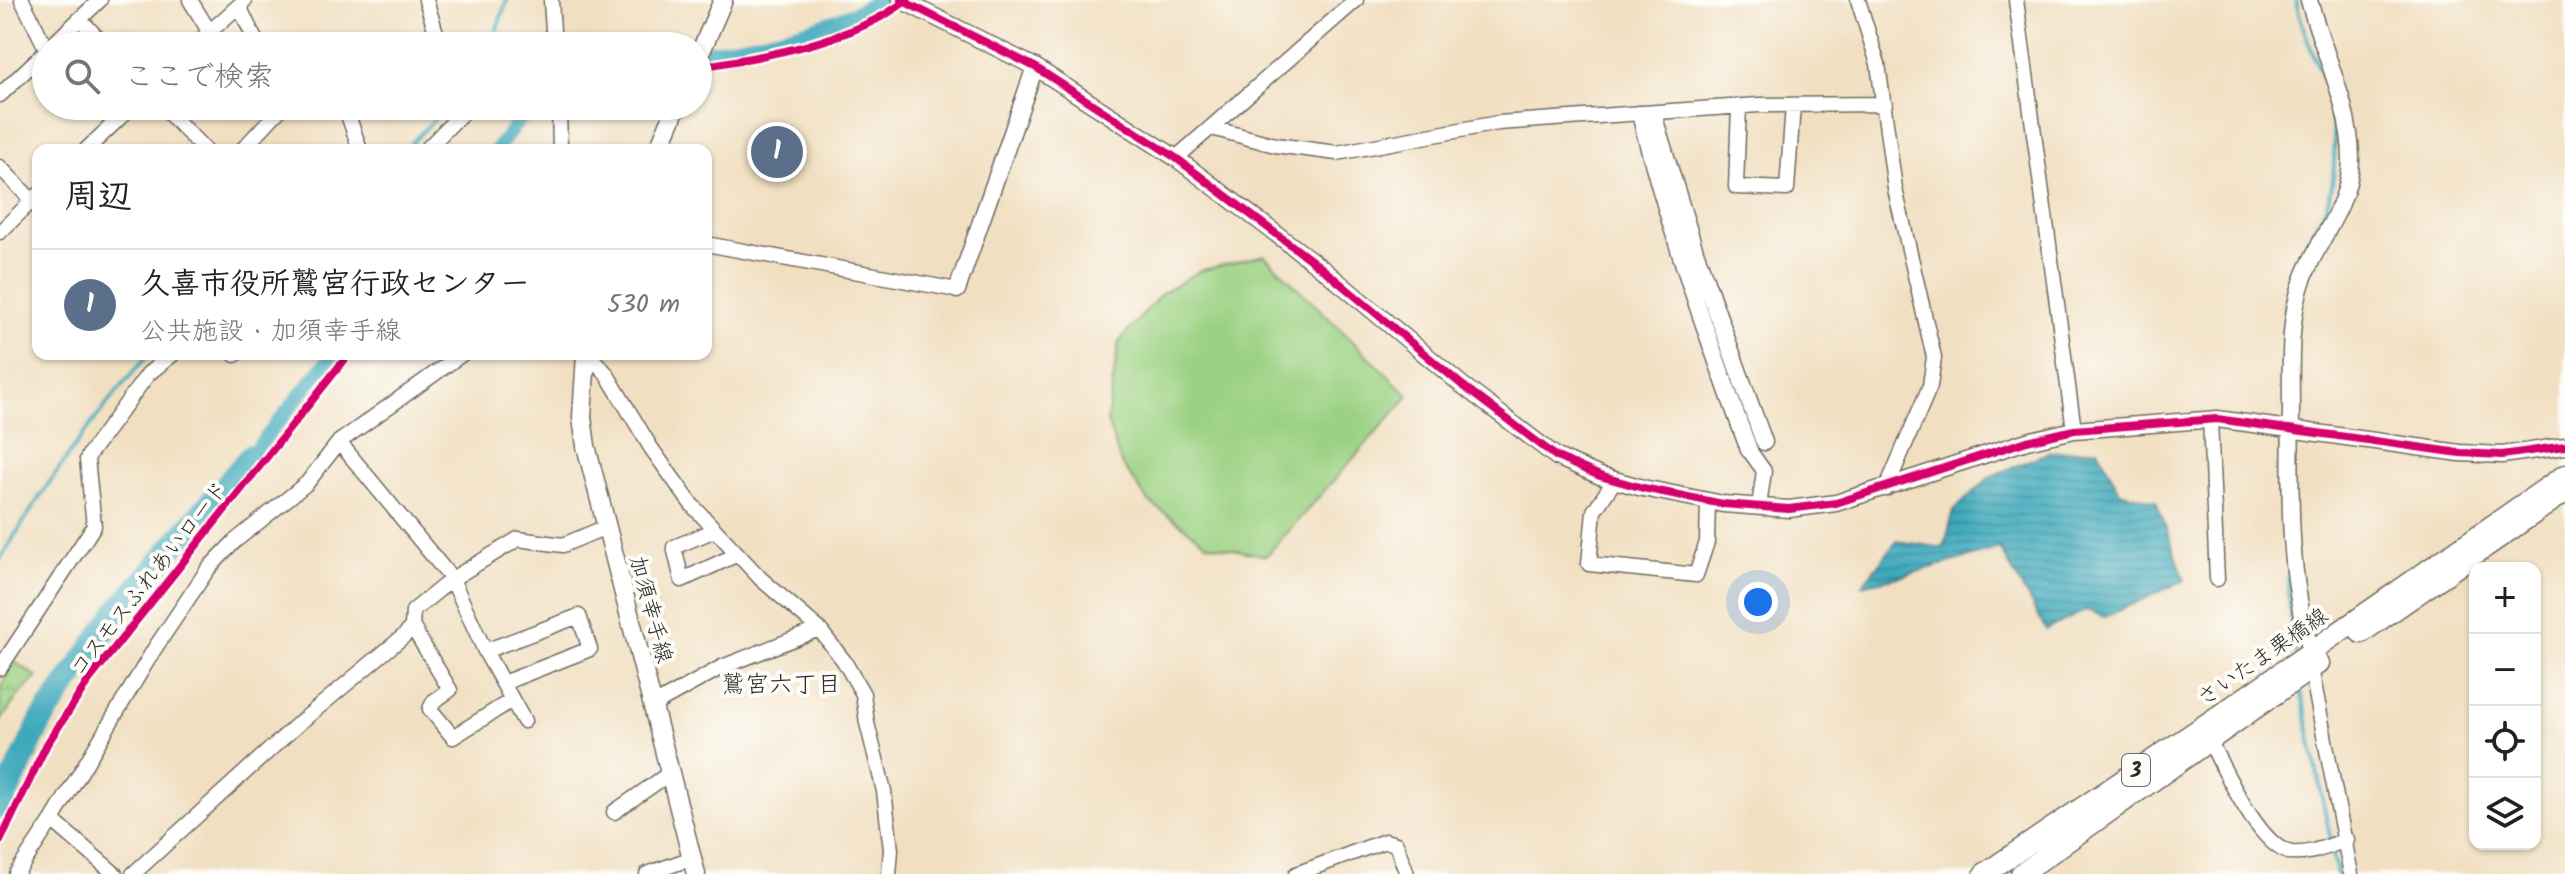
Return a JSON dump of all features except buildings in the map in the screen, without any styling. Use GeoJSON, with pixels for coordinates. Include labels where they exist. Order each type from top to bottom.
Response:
{"type":"FeatureCollection","features":[{"type":"Feature","properties":{"kind":"main road"},"geometry":{"type":"LineString","coordinates":[[709,32],[723,0]]}},
{"type":"Feature","properties":{"kind":"main road"},"geometry":{"type":"LineString","coordinates":[[661,144],[671,120]]}},
{"type":"Feature","properties":{"kind":"main road","name":"加須幸手線"},"geometry":{"type":"LineString","coordinates":[[587,360],[582,417],[586,446],[694,866]]}},
{"type":"Feature","properties":{"kind":"main road","name":"さいたま栗橋線"},"geometry":{"type":"LineString","coordinates":[[2021,874],[2209,740],[2302,665],[2565,475]]}},
{"type":"Feature","properties":{"kind":"main road","name":"さいたま栗橋線"},"geometry":{"type":"LineString","coordinates":[[1984,874],[2565,492]]}},
{"type":"Feature","properties":{"kind":"street"},"geometry":{"type":"LineString","coordinates":[[22,0],[39,32]]}},
{"type":"Feature","properties":{"kind":"street"},"geometry":{"type":"LineString","coordinates":[[66,32],[100,0]]}},
{"type":"Feature","properties":{"kind":"street"},"geometry":{"type":"LineString","coordinates":[[190,0],[209,31],[242,3],[253,32]]}},
{"type":"Feature","properties":{"kind":"street"},"geometry":{"type":"LineString","coordinates":[[426,0],[436,32]]}},
{"type":"Feature","properties":{"kind":"street"},"geometry":{"type":"LineString","coordinates":[[551,0],[553,32]]}},
{"type":"Feature","properties":{"kind":"street"},"geometry":{"type":"LineString","coordinates":[[901,0],[1035,67],[1176,158],[1324,270],[1462,385],[1557,457],[1615,480],[1708,501],[1789,509],[1836,503],[2027,441],[2074,430],[2210,420],[2460,453],[2502,455],[2565,446]]}},
{"type":"Feature","properties":{"kind":"street"},"geometry":{"type":"LineString","coordinates":[[1176,158],[1356,0]]}},
{"type":"Feature","properties":{"kind":"street"},"geometry":{"type":"LineString","coordinates":[[1858,0],[1874,50],[1885,104],[1895,189],[1934,357],[1930,386],[1886,489]]}},
{"type":"Feature","properties":{"kind":"street"},"geometry":{"type":"LineString","coordinates":[[2016,0],[2074,430]]}},
{"type":"Feature","properties":{"kind":"street"},"geometry":{"type":"LineString","coordinates":[[2309,0],[2345,118],[2351,161],[2344,194],[2302,283],[2296,306],[2285,430],[2294,568],[2302,621],[2302,665],[2347,840],[2351,874]]}},
{"type":"Feature","properties":{"kind":"street"},"geometry":{"type":"LineString","coordinates":[[80,19],[92,32]]}},
{"type":"Feature","properties":{"kind":"street"},"geometry":{"type":"LineString","coordinates":[[0,95],[32,64]]}},
{"type":"Feature","properties":{"kind":"street"},"geometry":{"type":"LineString","coordinates":[[712,245],[957,290],[1035,67]]}},
{"type":"Feature","properties":{"kind":"street"},"geometry":{"type":"LineString","coordinates":[[1212,128],[1275,145],[1337,153],[1498,123],[1739,106],[1885,104]]}},
{"type":"Feature","properties":{"kind":"street"},"geometry":{"type":"LineString","coordinates":[[1739,106],[1736,187],[1787,189],[1793,105]]}},
{"type":"Feature","properties":{"kind":"street"},"geometry":{"type":"LineString","coordinates":[[1647,114],[1661,197],[1684,273],[1757,446],[1764,471],[1759,506]]}},
{"type":"Feature","properties":{"kind":"street"},"geometry":{"type":"LineString","coordinates":[[92,144],[117,120]]}},
{"type":"Feature","properties":{"kind":"street"},"geometry":{"type":"LineString","coordinates":[[176,120],[199,144]]}},
{"type":"Feature","properties":{"kind":"street"},"geometry":{"type":"LineString","coordinates":[[248,144],[272,120]]}},
{"type":"Feature","properties":{"kind":"street"},"geometry":{"type":"LineString","coordinates":[[350,120],[358,144]]}},
{"type":"Feature","properties":{"kind":"street"},"geometry":{"type":"LineString","coordinates":[[432,144],[455,120]]}},
{"type":"Feature","properties":{"kind":"street"},"geometry":{"type":"LineString","coordinates":[[559,120],[560,144]]}},
{"type":"Feature","properties":{"kind":"street"},"geometry":{"type":"LineString","coordinates":[[0,167],[32,197]]}},
{"type":"Feature","properties":{"kind":"street"},"geometry":{"type":"LineString","coordinates":[[0,232],[32,204]]}},
{"type":"Feature","properties":{"kind":"street"},"geometry":{"type":"LineString","coordinates":[[0,668],[94,526],[87,459],[90,453],[148,374],[166,360]]}},
{"type":"Feature","properties":{"kind":"street"},"geometry":{"type":"LineString","coordinates":[[16,874],[155,648],[208,569],[235,541],[307,483],[339,442],[454,360]]}},
{"type":"Feature","properties":{"kind":"street"},"geometry":{"type":"LineString","coordinates":[[593,360],[606,373],[651,448],[692,505],[761,579],[819,629],[844,661],[863,694],[884,791],[891,850],[889,874]]}},
{"type":"Feature","properties":{"kind":"street"},"geometry":{"type":"LineString","coordinates":[[2210,420],[2217,579]]}},
{"type":"Feature","properties":{"kind":"street"},"geometry":{"type":"LineString","coordinates":[[339,442],[452,579],[485,651],[524,721]]}},
{"type":"Feature","properties":{"kind":"street"},"geometry":{"type":"LineString","coordinates":[[1615,480],[1594,511],[1589,564],[1696,575],[1707,542],[1708,501]]}},
{"type":"Feature","properties":{"kind":"street"},"geometry":{"type":"LineString","coordinates":[[133,874],[297,725],[405,635],[412,626],[413,611],[452,579],[518,539],[563,545],[606,527]]}},
{"type":"Feature","properties":{"kind":"street"},"geometry":{"type":"LineString","coordinates":[[715,530],[674,547],[682,580],[738,554]]}},
{"type":"Feature","properties":{"kind":"street"},"geometry":{"type":"LineString","coordinates":[[485,651],[579,616],[590,649],[503,683]]}},
{"type":"Feature","properties":{"kind":"street"},"geometry":{"type":"LineString","coordinates":[[412,626],[450,690],[434,701],[430,709],[453,737],[512,700]]}},
{"type":"Feature","properties":{"kind":"street"},"geometry":{"type":"LineString","coordinates":[[652,706],[722,667],[819,629]]}},
{"type":"Feature","properties":{"kind":"street"},"geometry":{"type":"LineString","coordinates":[[2209,740],[2250,816],[2276,846],[2291,853],[2347,840]]}},
{"type":"Feature","properties":{"kind":"street"},"geometry":{"type":"LineString","coordinates":[[614,812],[670,773]]}},
{"type":"Feature","properties":{"kind":"street"},"geometry":{"type":"LineString","coordinates":[[52,820],[115,874]]}},
{"type":"Feature","properties":{"kind":"street"},"geometry":{"type":"LineString","coordinates":[[1296,874],[1385,841],[1396,844],[1407,874]]}},
{"type":"Feature","properties":{"kind":"street"},"geometry":{"type":"LineString","coordinates":[[647,874],[694,866]]}},
{"type":"Feature","properties":{"kind":"green space"},"geometry":{"type":"Polygon","coordinates":[[[1264,255],[1409,396],[1266,556],[1208,544],[1148,501],[1120,461],[1107,421],[1119,342],[1161,294],[1199,271],[1264,255]]]}},
{"type":"Feature","properties":{"kind":"green space"},"geometry":{"type":"Polygon","coordinates":[[[15,662],[37,677],[17,697],[1,721],[4,681],[15,662]]]}},
{"type":"Feature","properties":{"kind":"water"},"geometry":{"type":"Polygon","coordinates":[[[2098,449],[2120,492],[2156,501],[2185,580],[2105,617],[2086,610],[2046,630],[2000,548],[1862,585],[1897,541],[1944,548],[1954,510],[1991,476],[2049,452],[2098,449]]]}},
{"type":"Feature","properties":{"kind":"waterway"},"geometry":{"type":"LineString","coordinates":[[496,32],[507,0]]}},
{"type":"Feature","properties":{"kind":"waterway"},"geometry":{"type":"LineString","coordinates":[[712,50],[814,28],[879,0]]}},
{"type":"Feature","properties":{"kind":"waterway"},"geometry":{"type":"LineString","coordinates":[[2284,342],[2290,277],[2327,204],[2334,155],[2327,92],[2296,0]]}},
{"type":"Feature","properties":{"kind":"waterway"},"geometry":{"type":"LineString","coordinates":[[411,144],[434,120]]}},
{"type":"Feature","properties":{"kind":"waterway"},"geometry":{"type":"LineString","coordinates":[[501,144],[520,120]]}},
{"type":"Feature","properties":{"kind":"waterway"},"geometry":{"type":"LineString","coordinates":[[0,559],[70,453],[144,360]]}},
{"type":"Feature","properties":{"kind":"waterway"},"geometry":{"type":"LineString","coordinates":[[251,456],[328,360]]}},
{"type":"Feature","properties":{"kind":"waterway"},"geometry":{"type":"LineString","coordinates":[[0,807],[41,721],[120,608],[251,456]]}},
{"type":"Feature","properties":{"kind":"waterway"},"geometry":{"type":"LineString","coordinates":[[2288,578],[2296,653]]}},
{"type":"Feature","properties":{"kind":"waterway"},"geometry":{"type":"LineString","coordinates":[[2300,686],[2331,842]]}},
{"type":"Feature","properties":{"kind":"waterway"},"geometry":{"type":"LineString","coordinates":[[2332,850],[2337,874]]}},
{"type":"Feature","properties":{"kind":"cycle path"},"geometry":{"type":"LineString","coordinates":[[901,0],[1035,67],[1176,158],[1324,270],[1462,385],[1557,457],[1600,476],[1643,488],[1723,504],[1789,509],[1836,503],[2027,441],[2074,430],[2217,419],[2460,453],[2502,455],[2565,446]]}},
{"type":"Feature","properties":{"kind":"cycle path"},"geometry":{"type":"LineString","coordinates":[[712,65],[807,46],[861,27],[907,0]]}},
{"type":"Feature","properties":{"kind":"cycle path","name":"コスモスふれあいロード"},"geometry":{"type":"LineString","coordinates":[[0,841],[47,744],[89,680],[344,360]]}},
{"type":"Feature","properties":{"kind":"place","name":"久喜市役所鷲宮行政センター"},"geometry":{"type":"Point","coordinates":[777,152]}},
{"type":"Feature","properties":{"kind":"district","name":"鷲宮六丁目"},"geometry":{"type":"Point","coordinates":[781,684]}}]}
